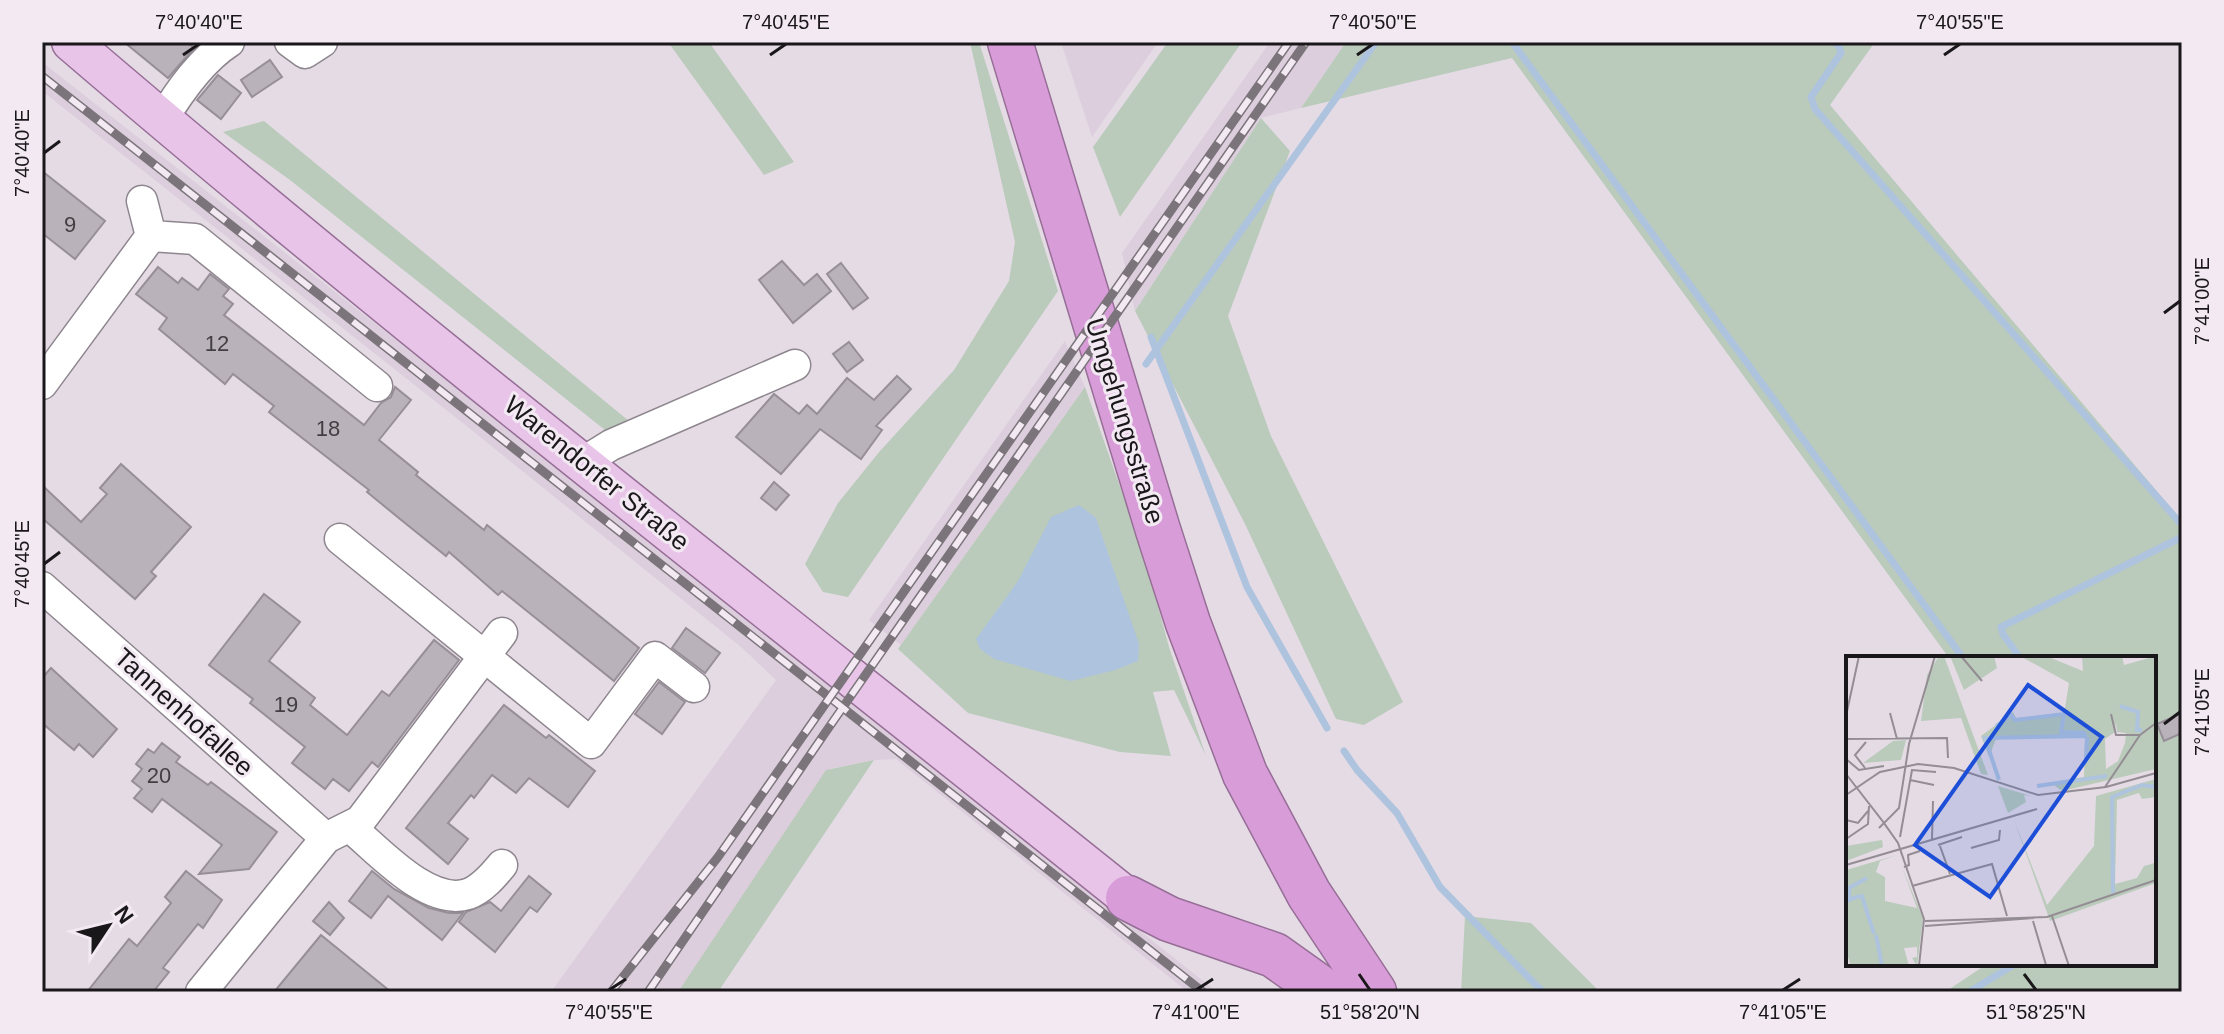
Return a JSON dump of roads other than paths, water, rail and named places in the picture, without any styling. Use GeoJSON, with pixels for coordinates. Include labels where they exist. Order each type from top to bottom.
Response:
{"type":"FeatureCollection","features":[{"type":"Feature","properties":{"kind":"highway","name":"Umgehungsstraße"},"geometry":{"type":"LineString","coordinates":[[1010,49],[1188,623],[1254,793],[1309,894],[1374,992]]}},
{"type":"Feature","properties":{"kind":"highway"},"geometry":{"type":"LineString","coordinates":[[1128,898],[1169,919],[1274,955],[1326,992]]}},
{"type":"Feature","properties":{"kind":"main road","name":"Warendorfer Straße"},"geometry":{"type":"LineString","coordinates":[[71,42],[582,463],[1128,898]]}},
{"type":"Feature","properties":{"kind":"street"},"geometry":{"type":"LineString","coordinates":[[162,120],[216,50],[229,42]]}},
{"type":"Feature","properties":{"kind":"street"},"geometry":{"type":"LineString","coordinates":[[290,42],[305,53],[322,42]]}},
{"type":"Feature","properties":{"kind":"street"},"geometry":{"type":"LineString","coordinates":[[142,201],[151,236]]}},
{"type":"Feature","properties":{"kind":"street"},"geometry":{"type":"LineString","coordinates":[[42,384],[151,236]]}},
{"type":"Feature","properties":{"kind":"street"},"geometry":{"type":"LineString","coordinates":[[151,236],[195,239],[377,386]]}},
{"type":"Feature","properties":{"kind":"street"},"geometry":{"type":"LineString","coordinates":[[582,463],[611,445],[795,365]]}},
{"type":"Feature","properties":{"kind":"street"},"geometry":{"type":"LineString","coordinates":[[340,539],[494,644],[591,743],[655,657],[694,687]]}},
{"type":"Feature","properties":{"kind":"street","name":"Tannenhofallee"},"geometry":{"type":"LineString","coordinates":[[42,587],[338,832],[419,884],[441,894],[467,894],[490,880],[502,865]]}},
{"type":"Feature","properties":{"kind":"street"},"geometry":{"type":"LineString","coordinates":[[201,992],[338,832],[360,821],[494,644]]}},
{"type":"Feature","properties":{"kind":"water"},"geometry":{"type":"Polygon","coordinates":[[[1079,505],[1096,518],[1139,644],[1138,661],[1071,681],[994,659],[980,649],[976,639],[1018,581],[1051,517],[1079,505]]]}},
{"type":"Feature","properties":{"kind":"waterway"},"geometry":{"type":"LineString","coordinates":[[1146,364],[1376,42]]}},
{"type":"Feature","properties":{"kind":"waterway"},"geometry":{"type":"LineString","coordinates":[[1512,42],[1962,656]]}},
{"type":"Feature","properties":{"kind":"waterway"},"geometry":{"type":"LineString","coordinates":[[1834,42],[1841,53],[1811,97],[1815,109],[2182,525]]}},
{"type":"Feature","properties":{"kind":"waterway"},"geometry":{"type":"LineString","coordinates":[[1151,337],[1247,587],[1327,728]]}},
{"type":"Feature","properties":{"kind":"waterway"},"geometry":{"type":"LineString","coordinates":[[2019,656],[2001,627],[2182,537]]}},
{"type":"Feature","properties":{"kind":"waterway"},"geometry":{"type":"LineString","coordinates":[[1344,751],[1357,770],[1397,813],[1440,887],[1543,992]]}},
{"type":"Feature","properties":{"kind":"waterway"},"geometry":{"type":"LineString","coordinates":[[1969,992],[2012,966]]}},
{"type":"Feature","properties":{"kind":"railway"},"geometry":{"type":"LineString","coordinates":[[611,992],[718,857],[1289,42]]}},
{"type":"Feature","properties":{"kind":"railway"},"geometry":{"type":"LineString","coordinates":[[648,992],[1306,42]]}},
{"type":"Feature","properties":{"kind":"railway"},"geometry":{"type":"LineString","coordinates":[[42,76],[1203,992]]}}]}
